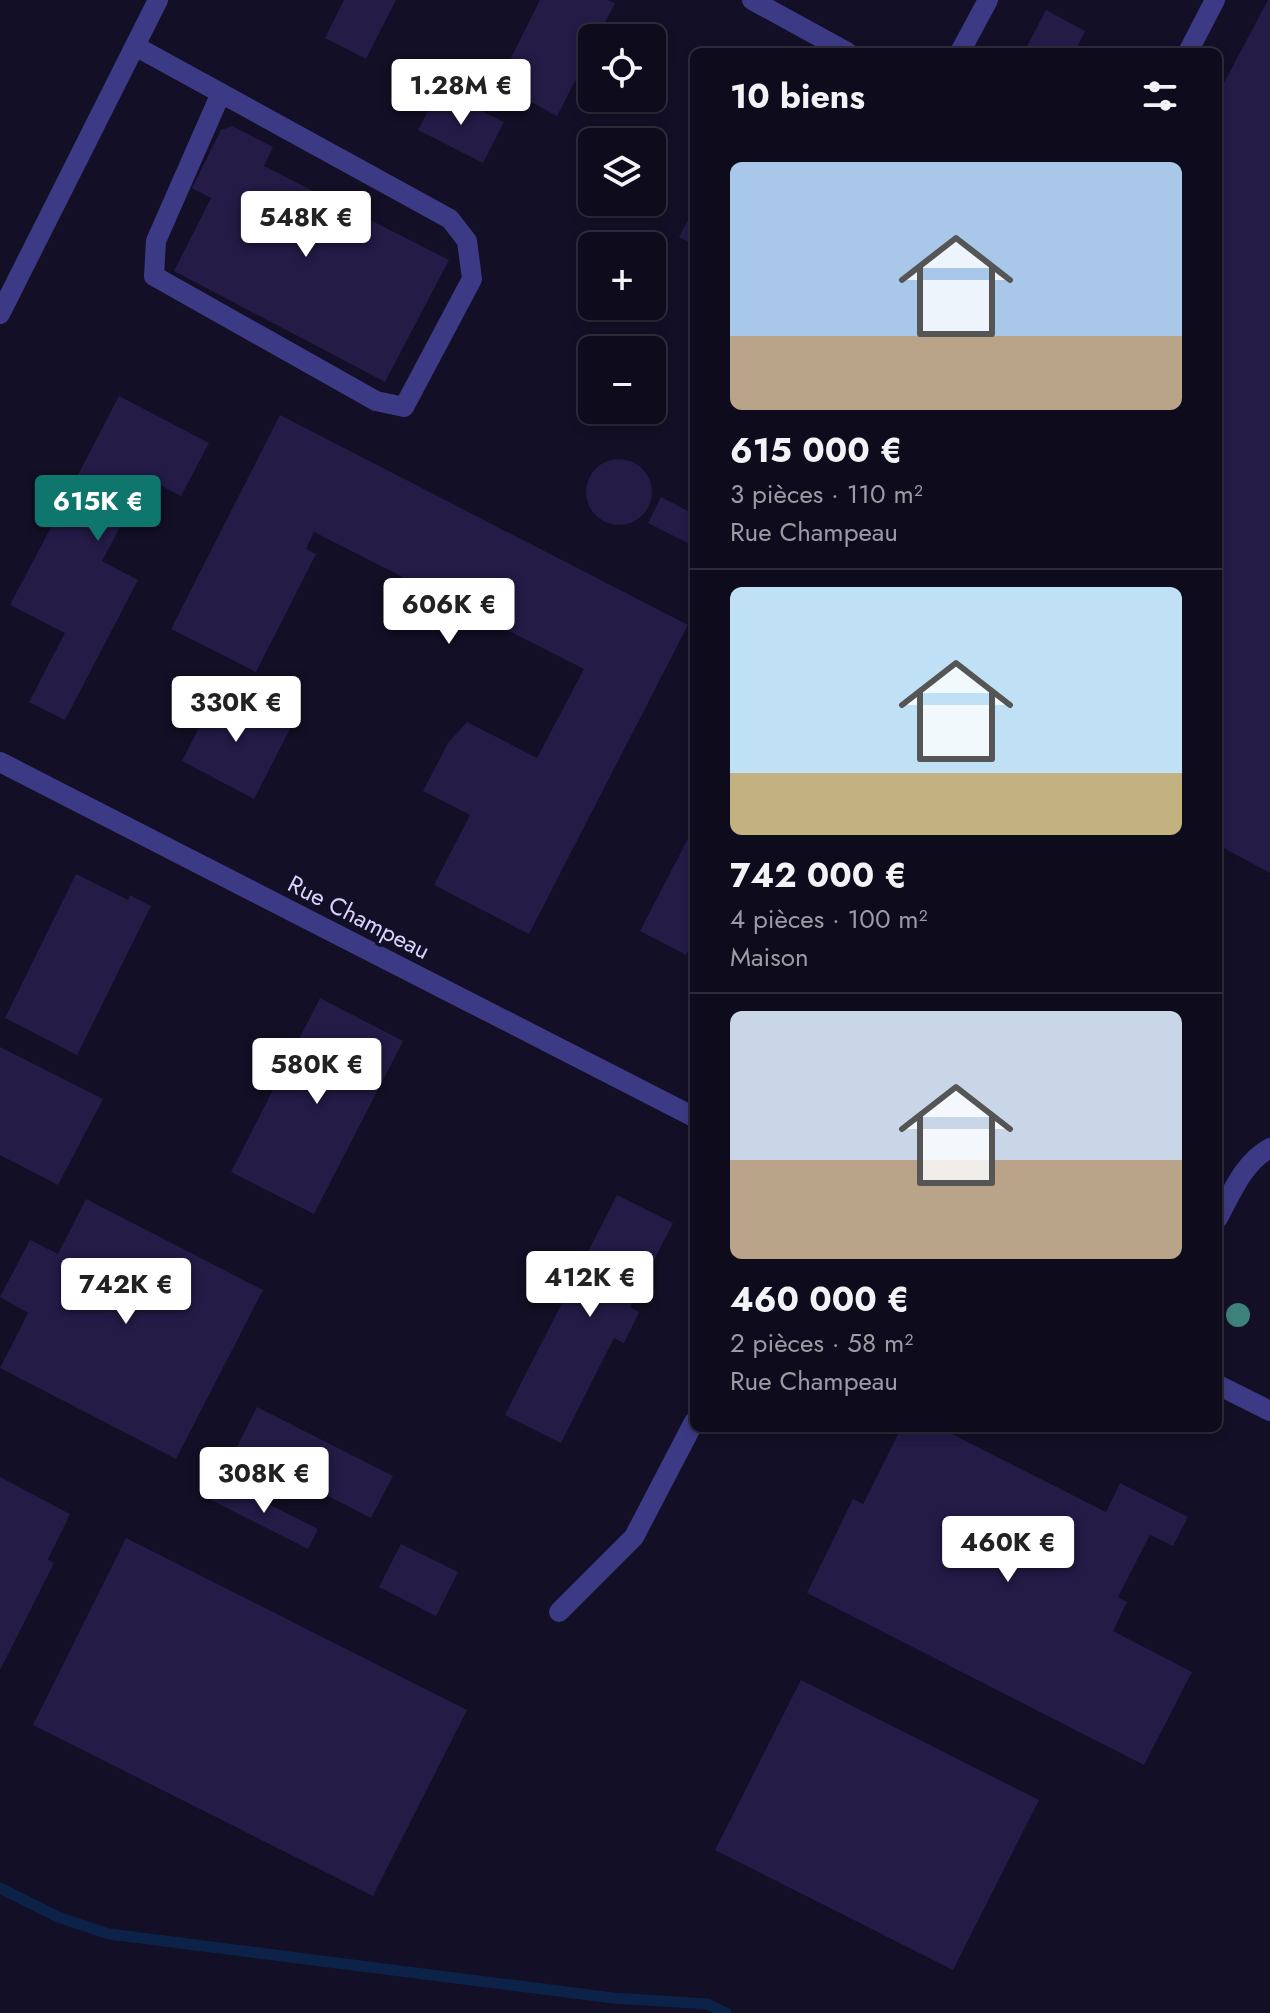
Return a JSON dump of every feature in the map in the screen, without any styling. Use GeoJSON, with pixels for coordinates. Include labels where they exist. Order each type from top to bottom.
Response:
{"type":"FeatureCollection","features":[{"type":"Feature","properties":{"kind":"street"},"geometry":{"type":"LineString","coordinates":[[0,314],[158,0]]}},
{"type":"Feature","properties":{"kind":"street"},"geometry":{"type":"LineString","coordinates":[[752,0],[840,48]]}},
{"type":"Feature","properties":{"kind":"street"},"geometry":{"type":"LineString","coordinates":[[962,48],[988,0]]}},
{"type":"Feature","properties":{"kind":"street"},"geometry":{"type":"LineString","coordinates":[[1190,48],[1215,0]]}},
{"type":"Feature","properties":{"kind":"street"},"geometry":{"type":"LineString","coordinates":[[135,46],[221,93],[450,219],[467,241],[472,279],[404,407],[376,401],[154,276],[156,241],[221,93]]}},
{"type":"Feature","properties":{"kind":"street","name":"Rue Champeau"},"geometry":{"type":"LineString","coordinates":[[0,762],[690,1115]]}},
{"type":"Feature","properties":{"kind":"street"},"geometry":{"type":"LineString","coordinates":[[1222,1211],[1257,1155],[1270,1148]]}},
{"type":"Feature","properties":{"kind":"street"},"geometry":{"type":"LineString","coordinates":[[1222,1387],[1270,1411]]}},
{"type":"Feature","properties":{"kind":"street"},"geometry":{"type":"LineString","coordinates":[[559,1612],[634,1537],[690,1430]]}},
{"type":"Feature","properties":{"kind":"building"},"geometry":{"type":"Polygon","coordinates":[[[344,0],[396,0],[366,59],[325,38],[344,0]]]}},
{"type":"Feature","properties":{"kind":"building"},"geometry":{"type":"Polygon","coordinates":[[[540,0],[608,0],[615,3],[604,24],[578,24],[578,75],[557,116],[520,96],[527,84],[507,74],[513,62],[510,60],[540,0]]]}},
{"type":"Feature","properties":{"kind":"building"},"geometry":{"type":"Polygon","coordinates":[[[1270,0],[1270,873],[1222,847],[1222,86],[1270,0]]]}},
{"type":"Feature","properties":{"kind":"building"},"geometry":{"type":"Polygon","coordinates":[[[1046,10],[1085,31],[1077,48],[1026,48],[1046,10]]]}},
{"type":"Feature","properties":{"kind":"building"},"geometry":{"type":"Polygon","coordinates":[[[437,94],[456,103],[459,100],[504,122],[483,163],[418,130],[437,94]]]}},
{"type":"Feature","properties":{"kind":"building"},"geometry":{"type":"Polygon","coordinates":[[[232,126],[273,147],[264,166],[449,260],[385,382],[174,271],[211,198],[192,188],[221,130],[232,126]]]}},
{"type":"Feature","properties":{"kind":"building"},"geometry":{"type":"Polygon","coordinates":[[[690,216],[690,243],[679,237],[690,216]]]}},
{"type":"Feature","properties":{"kind":"building"},"geometry":{"type":"Polygon","coordinates":[[[119,396],[209,443],[181,496],[146,478],[102,561],[138,580],[65,720],[29,702],[65,633],[10,605],[58,514],[52,505],[56,497],[63,493],[67,496],[119,396]]]}},
{"type":"Feature","properties":{"kind":"building"},"geometry":{"type":"Polygon","coordinates":[[[280,415],[688,625],[529,934],[434,885],[470,815],[423,791],[448,743],[467,722],[537,758],[584,669],[314,532],[306,549],[316,554],[256,672],[171,629],[280,415]]]}},
{"type":"Feature","properties":{"kind":"building"},"geometry":{"type":"Polygon","coordinates":[[[619,459],[632,462],[642,469],[649,479],[652,492],[649,505],[642,515],[632,522],[619,525],[606,522],[596,515],[589,505],[586,492],[589,479],[596,469],[606,462],[619,459]]]}},
{"type":"Feature","properties":{"kind":"building"},"geometry":{"type":"Polygon","coordinates":[[[661,497],[690,512],[690,544],[648,523],[661,497]]]}},
{"type":"Feature","properties":{"kind":"building"},"geometry":{"type":"Polygon","coordinates":[[[218,690],[291,727],[254,799],[182,761],[218,690]]]}},
{"type":"Feature","properties":{"kind":"building"},"geometry":{"type":"Polygon","coordinates":[[[690,835],[690,947],[686,955],[640,931],[690,835]]]}},
{"type":"Feature","properties":{"kind":"building"},"geometry":{"type":"Polygon","coordinates":[[[76,874],[128,900],[130,895],[151,906],[77,1055],[5,1018],[76,874]]]}},
{"type":"Feature","properties":{"kind":"building"},"geometry":{"type":"Polygon","coordinates":[[[320,998],[403,1041],[314,1214],[231,1172],[320,998]]]}},
{"type":"Feature","properties":{"kind":"building"},"geometry":{"type":"Polygon","coordinates":[[[0,1047],[103,1099],[58,1185],[0,1155],[0,1047]]]}},
{"type":"Feature","properties":{"kind":"building"},"geometry":{"type":"Polygon","coordinates":[[[617,1195],[673,1223],[630,1307],[639,1312],[624,1343],[614,1338],[561,1443],[505,1415],[617,1195]]]}},
{"type":"Feature","properties":{"kind":"building"},"geometry":{"type":"Polygon","coordinates":[[[86,1199],[263,1290],[176,1459],[0,1368],[28,1313],[0,1297],[30,1240],[58,1254],[86,1199]]]}},
{"type":"Feature","properties":{"kind":"building"},"geometry":{"type":"Polygon","coordinates":[[[257,1407],[393,1476],[371,1518],[236,1449],[257,1407]]]}},
{"type":"Feature","properties":{"kind":"building"},"geometry":{"type":"Polygon","coordinates":[[[899,1432],[948,1432],[1106,1512],[1120,1483],[1188,1517],[1173,1546],[1150,1535],[1118,1597],[1127,1602],[1113,1631],[1192,1672],[1144,1765],[807,1593],[853,1499],[863,1504],[899,1432]]]}},
{"type":"Feature","properties":{"kind":"building"},"geometry":{"type":"Polygon","coordinates":[[[0,1477],[70,1514],[48,1559],[54,1563],[0,1670],[0,1477]]]}},
{"type":"Feature","properties":{"kind":"building"},"geometry":{"type":"Polygon","coordinates":[[[220,1480],[318,1529],[308,1549],[211,1500],[220,1480]]]}},
{"type":"Feature","properties":{"kind":"building"},"geometry":{"type":"Polygon","coordinates":[[[126,1538],[467,1710],[373,1896],[33,1725],[126,1538]]]}},
{"type":"Feature","properties":{"kind":"building"},"geometry":{"type":"Polygon","coordinates":[[[401,1544],[458,1572],[436,1616],[379,1587],[401,1544]]]}},
{"type":"Feature","properties":{"kind":"building"},"geometry":{"type":"Polygon","coordinates":[[[801,1680],[1039,1800],[953,1970],[715,1850],[801,1680]]]}},
{"type":"Feature","properties":{"kind":"waterway"},"geometry":{"type":"LineString","coordinates":[[0,1888],[58,1917],[109,1934],[613,1998],[707,2004],[726,2013]]}}]}
